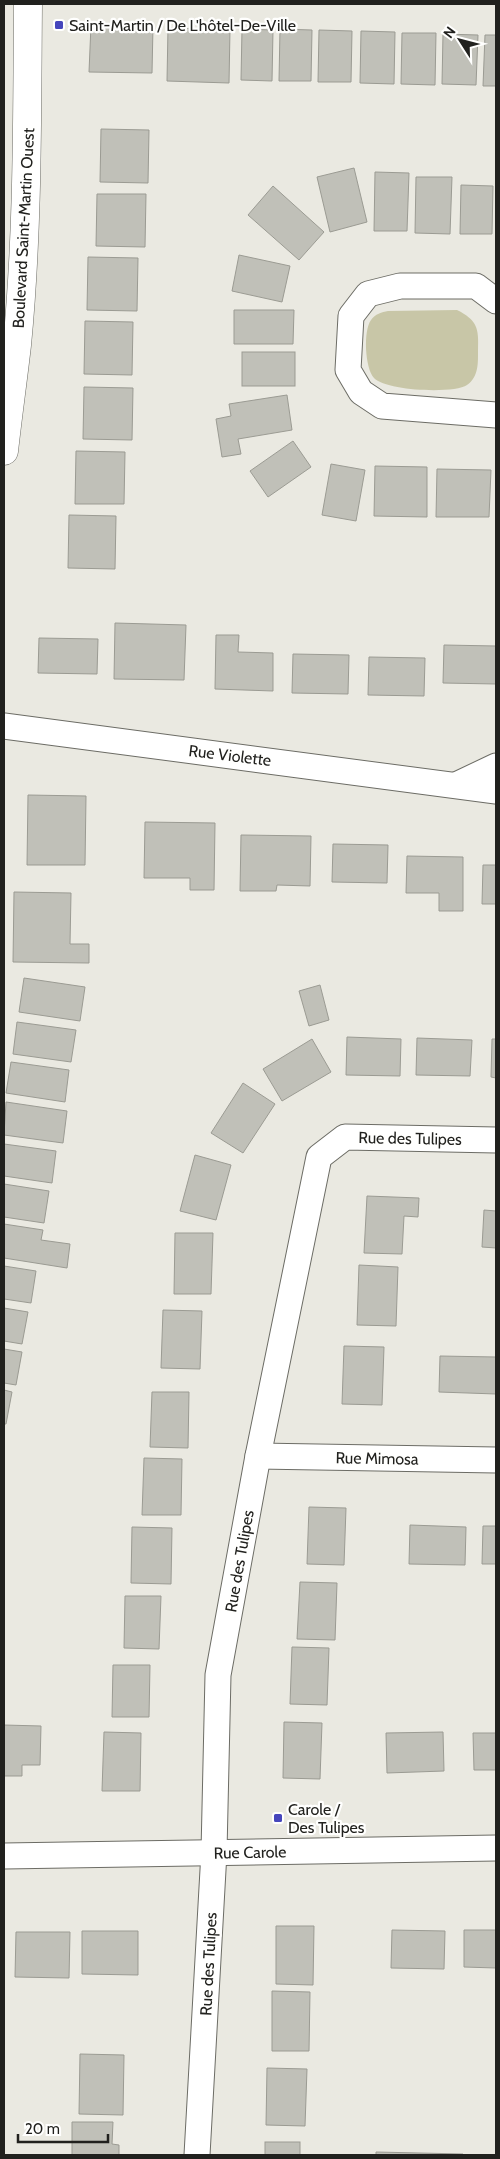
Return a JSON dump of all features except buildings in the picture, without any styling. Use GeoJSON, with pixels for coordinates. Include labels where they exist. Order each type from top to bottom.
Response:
{"type":"FeatureCollection","features":[{"type":"Feature","properties":{"kind":"street","name":"Boulevard Saint-Martin Ouest"},"geometry":{"type":"LineString","coordinates":[[4,451],[17,345],[22,268],[27,143],[28,4]]}},
{"type":"Feature","properties":{"kind":"street"},"geometry":{"type":"LineString","coordinates":[[496,301],[476,286],[400,286],[368,294],[351,316],[348,370],[361,392],[382,406],[496,415]]}},
{"type":"Feature","properties":{"kind":"street","name":"Rue Violette"},"geometry":{"type":"LineString","coordinates":[[4,726],[496,791]]}},
{"type":"Feature","properties":{"kind":"street"},"geometry":{"type":"LineString","coordinates":[[456,785],[496,766]]}},
{"type":"Feature","properties":{"kind":"street","name":"Rue des Tulipes"},"geometry":{"type":"LineString","coordinates":[[196,2155],[214,1852],[218,1675],[258,1456],[319,1157],[345,1137],[496,1140]]}},
{"type":"Feature","properties":{"kind":"street","name":"Rue Mimosa"},"geometry":{"type":"LineString","coordinates":[[258,1456],[496,1460]]}},
{"type":"Feature","properties":{"kind":"street","name":"Rue Carole"},"geometry":{"type":"LineString","coordinates":[[4,1856],[496,1848]]}},
{"type":"Feature","properties":{"kind":"shaded area"},"geometry":{"type":"Polygon","coordinates":[[[457,310],[473,321],[477,330],[477,369],[471,382],[460,388],[449,390],[420,390],[392,386],[374,378],[367,358],[366,341],[368,325],[374,316],[388,311],[457,310]]]}},
{"type":"Feature","properties":{"kind":"place","name":"Saint-Martin / De L'hôtel-De-Ville"},"geometry":{"type":"Point","coordinates":[59,25]}},
{"type":"Feature","properties":{"kind":"place","name":"Carole / Des Tulipes"},"geometry":{"type":"Point","coordinates":[278,1818]}}]}
